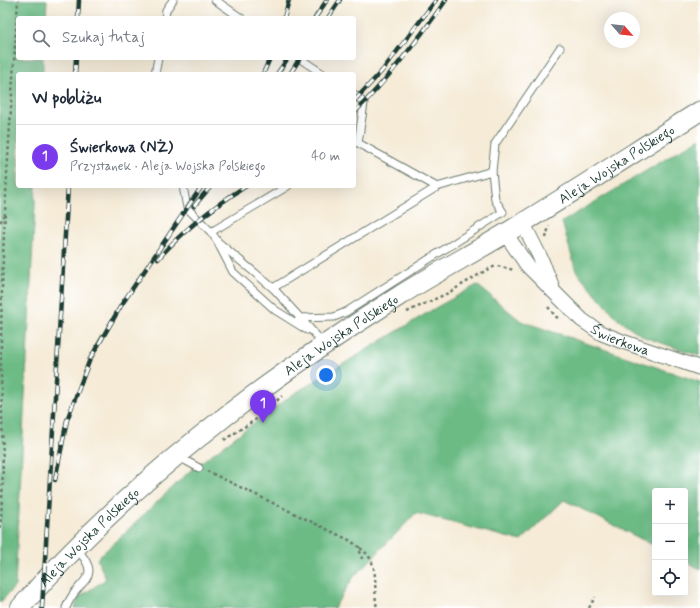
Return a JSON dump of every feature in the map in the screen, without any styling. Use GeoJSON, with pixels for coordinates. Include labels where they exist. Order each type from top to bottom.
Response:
{"type":"FeatureCollection","features":[{"type":"Feature","properties":{"kind":"main road","name":"Aleja Wojska Polskiego"},"geometry":{"type":"LineString","coordinates":[[20,608],[76,548],[120,504],[177,456],[263,388],[318,339],[523,223],[700,111]]}},
{"type":"Feature","properties":{"kind":"street"},"geometry":{"type":"LineString","coordinates":[[523,223],[554,290]]}},
{"type":"Feature","properties":{"kind":"street"},"geometry":{"type":"LineString","coordinates":[[505,233],[527,265],[554,290]]}},
{"type":"Feature","properties":{"kind":"street","name":"Świerkowa"},"geometry":{"type":"LineString","coordinates":[[554,290],[566,305],[582,320],[601,333],[700,368]]}},
{"type":"Feature","properties":{"kind":"lane"},"geometry":{"type":"LineString","coordinates":[[165,16],[166,10],[173,0]]}},
{"type":"Feature","properties":{"kind":"lane"},"geometry":{"type":"LineString","coordinates":[[215,0],[238,16]]}},
{"type":"Feature","properties":{"kind":"lane"},"geometry":{"type":"LineString","coordinates":[[300,318],[334,317],[346,312],[503,212],[495,200],[492,171],[495,144],[560,48]]}},
{"type":"Feature","properties":{"kind":"lane"},"geometry":{"type":"LineString","coordinates":[[155,72],[158,60]]}},
{"type":"Feature","properties":{"kind":"lane"},"geometry":{"type":"LineString","coordinates":[[303,60],[321,72]]}},
{"type":"Feature","properties":{"kind":"lane"},"geometry":{"type":"LineString","coordinates":[[356,96],[364,103],[356,145],[437,187]]}},
{"type":"Feature","properties":{"kind":"lane"},"geometry":{"type":"LineString","coordinates":[[273,288],[437,187],[492,171]]}},
{"type":"Feature","properties":{"kind":"lane"},"geometry":{"type":"LineString","coordinates":[[184,188],[187,208],[211,232],[218,242],[233,272],[275,310],[318,339]]}},
{"type":"Feature","properties":{"kind":"lane"},"geometry":{"type":"LineString","coordinates":[[211,232],[285,188]]}},
{"type":"Feature","properties":{"kind":"lane"},"geometry":{"type":"LineString","coordinates":[[218,242],[273,288],[318,339]]}},
{"type":"Feature","properties":{"kind":"lane"},"geometry":{"type":"LineString","coordinates":[[177,456],[199,468]]}},
{"type":"Feature","properties":{"kind":"lane"},"geometry":{"type":"LineString","coordinates":[[66,608],[71,596],[88,577],[90,571],[87,561],[76,548]]}},
{"type":"Feature","properties":{"kind":"path"},"geometry":{"type":"LineString","coordinates":[[17,16],[18,0]]}},
{"type":"Feature","properties":{"kind":"path"},"geometry":{"type":"LineString","coordinates":[[0,528],[3,473],[1,342],[5,214],[16,33]]}},
{"type":"Feature","properties":{"kind":"path"},"geometry":{"type":"LineString","coordinates":[[0,222],[5,214]]}},
{"type":"Feature","properties":{"kind":"path"},"geometry":{"type":"LineString","coordinates":[[548,243],[546,238],[548,226],[553,220]]}},
{"type":"Feature","properties":{"kind":"path"},"geometry":{"type":"LineString","coordinates":[[403,314],[448,294],[490,268],[502,266],[518,271]]}},
{"type":"Feature","properties":{"kind":"path"},"geometry":{"type":"LineString","coordinates":[[221,441],[258,418],[286,392]]}},
{"type":"Feature","properties":{"kind":"path"},"geometry":{"type":"LineString","coordinates":[[199,468],[286,511],[325,528],[360,547],[368,554],[375,570],[374,598],[377,608]]}},
{"type":"Feature","properties":{"kind":"path"},"geometry":{"type":"LineString","coordinates":[[360,547],[362,559]]}},
{"type":"Feature","properties":{"kind":"path"},"geometry":{"type":"LineString","coordinates":[[589,608],[595,597]]}},
{"type":"Feature","properties":{"kind":"green space"},"geometry":{"type":"Polygon","coordinates":[[[0,0],[47,0],[46,16],[16,16],[16,60],[43,60],[43,72],[16,72],[16,188],[36,188],[15,586],[0,603],[0,0]]]}},
{"type":"Feature","properties":{"kind":"green space"},"geometry":{"type":"Polygon","coordinates":[[[700,138],[700,356],[644,337],[617,318],[576,271],[562,222],[700,138]]]}},
{"type":"Feature","properties":{"kind":"green space"},"geometry":{"type":"Polygon","coordinates":[[[477,285],[521,321],[700,382],[700,569],[688,563],[688,488],[652,488],[652,544],[564,500],[521,541],[416,513],[353,578],[334,608],[75,608],[78,598],[106,579],[97,559],[192,469],[292,395],[437,307],[477,285]]]}},
{"type":"Feature","properties":{"kind":"railway"},"geometry":{"type":"LineString","coordinates":[[78,16],[79,0]]}},
{"type":"Feature","properties":{"kind":"railway"},"geometry":{"type":"LineString","coordinates":[[285,16],[289,0]]}},
{"type":"Feature","properties":{"kind":"railway"},"geometry":{"type":"LineString","coordinates":[[316,16],[327,0]]}},
{"type":"Feature","properties":{"kind":"railway"},"geometry":{"type":"LineString","coordinates":[[329,16],[340,0]]}},
{"type":"Feature","properties":{"kind":"railway"},"geometry":{"type":"LineString","coordinates":[[356,99],[382,71],[436,0]]}},
{"type":"Feature","properties":{"kind":"railway"},"geometry":{"type":"LineString","coordinates":[[356,111],[403,58],[446,0]]}},
{"type":"Feature","properties":{"kind":"railway"},"geometry":{"type":"LineString","coordinates":[[75,72],[76,60]]}},
{"type":"Feature","properties":{"kind":"railway"},"geometry":{"type":"LineString","coordinates":[[264,72],[269,60]]}},
{"type":"Feature","properties":{"kind":"railway"},"geometry":{"type":"LineString","coordinates":[[278,72],[287,60]]}},
{"type":"Feature","properties":{"kind":"railway"},"geometry":{"type":"LineString","coordinates":[[291,72],[299,60]]}},
{"type":"Feature","properties":{"kind":"railway"},"geometry":{"type":"LineString","coordinates":[[42,608],[68,188]]}},
{"type":"Feature","properties":{"kind":"railway"},"geometry":{"type":"LineString","coordinates":[[55,480],[67,420],[90,359],[122,304],[201,188]]}},
{"type":"Feature","properties":{"kind":"railway"},"geometry":{"type":"LineString","coordinates":[[194,206],[209,188]]}},
{"type":"Feature","properties":{"kind":"railway"},"geometry":{"type":"LineString","coordinates":[[158,259],[199,219],[243,188]]}},
{"type":"Feature","properties":{"kind":"place","name":"Świerkowa (NŻ)"},"geometry":{"type":"Point","coordinates":[263,423]}}]}
